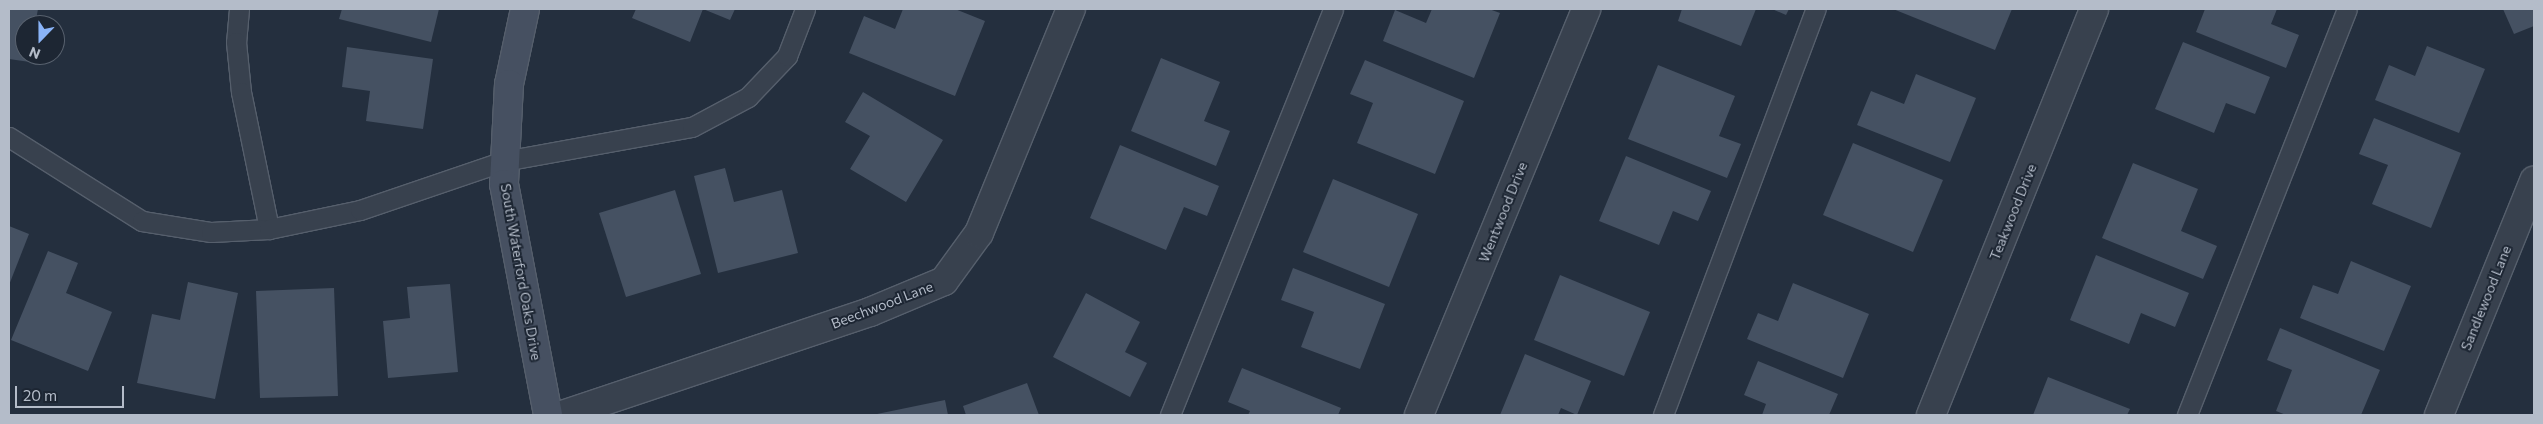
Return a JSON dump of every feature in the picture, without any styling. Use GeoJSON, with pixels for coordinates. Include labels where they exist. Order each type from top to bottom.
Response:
{"type":"FeatureCollection","features":[{"type":"Feature","properties":{"kind":"street","name":"South Waterford Oaks Drive"},"geometry":{"type":"LineString","coordinates":[[525,9],[509,84],[504,161],[513,244],[548,415]]}},
{"type":"Feature","properties":{"kind":"street","name":"Beechwood Lane"},"geometry":{"type":"LineString","coordinates":[[562,415],[870,312],[944,281],[979,233],[1071,9]]}},
{"type":"Feature","properties":{"kind":"street","name":"Wentwood Drive"},"geometry":{"type":"LineString","coordinates":[[1419,415],[1586,9]]}},
{"type":"Feature","properties":{"kind":"street","name":"Teakwood Drive"},"geometry":{"type":"LineString","coordinates":[[1931,415],[2094,9]]}},
{"type":"Feature","properties":{"kind":"street","name":"Sandlewood Lane"},"geometry":{"type":"LineString","coordinates":[[2439,415],[2534,182]]}},
{"type":"Feature","properties":{"kind":"lane"},"geometry":{"type":"LineString","coordinates":[[239,9],[236,42],[242,92],[269,229]]}},
{"type":"Feature","properties":{"kind":"lane"},"geometry":{"type":"LineString","coordinates":[[9,137],[142,221],[211,232],[269,229],[360,210],[504,161],[692,127],[754,91],[786,56],[805,9]]}},
{"type":"Feature","properties":{"kind":"lane"},"geometry":{"type":"LineString","coordinates":[[1170,415],[1333,9]]}},
{"type":"Feature","properties":{"kind":"lane"},"geometry":{"type":"LineString","coordinates":[[1663,415],[1816,9]]}},
{"type":"Feature","properties":{"kind":"lane"},"geometry":{"type":"LineString","coordinates":[[2187,415],[2346,9]]}},
{"type":"Feature","properties":{"kind":"building"},"geometry":{"type":"Polygon","coordinates":[[[9,9],[38,9],[37,15],[15,15],[15,60],[9,59],[9,9]]]}},
{"type":"Feature","properties":{"kind":"building"},"geometry":{"type":"Polygon","coordinates":[[[342,9],[439,9],[431,42],[339,19],[342,9]]]}},
{"type":"Feature","properties":{"kind":"building"},"geometry":{"type":"Polygon","coordinates":[[[636,9],[703,9],[690,42],[632,18],[636,9]]]}},
{"type":"Feature","properties":{"kind":"building"},"geometry":{"type":"Polygon","coordinates":[[[703,9],[735,9],[730,20],[703,9]]]}},
{"type":"Feature","properties":{"kind":"building"},"geometry":{"type":"Polygon","coordinates":[[[903,9],[955,9],[985,21],[955,96],[849,53],[864,16],[895,29],[903,9]]]}},
{"type":"Feature","properties":{"kind":"building"},"geometry":{"type":"Polygon","coordinates":[[[1432,9],[1489,9],[1500,13],[1474,78],[1383,41],[1395,10],[1426,23],[1432,9]]]}},
{"type":"Feature","properties":{"kind":"building"},"geometry":{"type":"Polygon","coordinates":[[[1682,9],[1756,9],[1741,46],[1678,21],[1682,9]]]}},
{"type":"Feature","properties":{"kind":"building"},"geometry":{"type":"Polygon","coordinates":[[[1772,9],[1789,9],[1786,15],[1772,9]]]}},
{"type":"Feature","properties":{"kind":"building"},"geometry":{"type":"Polygon","coordinates":[[[1893,9],[2012,9],[1995,50],[1893,9]]]}},
{"type":"Feature","properties":{"kind":"building"},"geometry":{"type":"Polygon","coordinates":[[[2205,9],[2277,9],[2271,24],[2299,35],[2286,68],[2196,32],[2205,9]]]}},
{"type":"Feature","properties":{"kind":"building"},"geometry":{"type":"Polygon","coordinates":[[[2503,9],[2534,9],[2534,26],[2514,34],[2503,9]]]}},
{"type":"Feature","properties":{"kind":"building"},"geometry":{"type":"Polygon","coordinates":[[[2183,42],[2270,77],[2255,114],[2226,103],[2214,133],[2155,109],[2183,42]]]}},
{"type":"Feature","properties":{"kind":"building"},"geometry":{"type":"Polygon","coordinates":[[[2427,46],[2485,69],[2459,133],[2375,100],[2389,65],[2415,76],[2427,46]]]}},
{"type":"Feature","properties":{"kind":"building"},"geometry":{"type":"Polygon","coordinates":[[[347,47],[433,59],[423,129],[366,121],[370,91],[342,87],[347,47]]]}},
{"type":"Feature","properties":{"kind":"building"},"geometry":{"type":"Polygon","coordinates":[[[1161,58],[1220,82],[1204,121],[1230,131],[1216,166],[1131,131],[1161,58]]]}},
{"type":"Feature","properties":{"kind":"building"},"geometry":{"type":"Polygon","coordinates":[[[1365,60],[1464,101],[1435,174],[1357,143],[1373,103],[1350,94],[1365,60]]]}},
{"type":"Feature","properties":{"kind":"building"},"geometry":{"type":"Polygon","coordinates":[[[1658,65],[1735,96],[1719,136],[1741,144],[1727,178],[1628,139],[1658,65]]]}},
{"type":"Feature","properties":{"kind":"building"},"geometry":{"type":"Polygon","coordinates":[[[1916,74],[1976,98],[1950,162],[1857,125],[1871,91],[1904,104],[1916,74]]]}},
{"type":"Feature","properties":{"kind":"building"},"geometry":{"type":"Polygon","coordinates":[[[863,92],[943,140],[906,202],[850,169],[870,136],[845,122],[863,92]]]}},
{"type":"Feature","properties":{"kind":"building"},"geometry":{"type":"Polygon","coordinates":[[[2374,118],[2461,153],[2431,228],[2372,204],[2388,165],[2359,154],[2374,118]]]}},
{"type":"Feature","properties":{"kind":"building"},"geometry":{"type":"Polygon","coordinates":[[[1853,143],[1943,180],[1913,252],[1823,215],[1853,143]]]}},
{"type":"Feature","properties":{"kind":"building"},"geometry":{"type":"Polygon","coordinates":[[[1120,145],[1219,186],[1207,216],[1184,207],[1166,250],[1090,218],[1120,145]]]}},
{"type":"Feature","properties":{"kind":"building"},"geometry":{"type":"Polygon","coordinates":[[[1626,156],[1711,191],[1698,221],[1673,211],[1659,245],[1599,221],[1626,156]]]}},
{"type":"Feature","properties":{"kind":"building"},"geometry":{"type":"Polygon","coordinates":[[[2133,163],[2198,189],[2181,231],[2217,246],[2203,279],[2102,238],[2133,163]]]}},
{"type":"Feature","properties":{"kind":"building"},"geometry":{"type":"Polygon","coordinates":[[[725,168],[734,202],[782,190],[798,253],[718,273],[694,176],[725,168]]]}},
{"type":"Feature","properties":{"kind":"building"},"geometry":{"type":"Polygon","coordinates":[[[1333,179],[1418,214],[1389,287],[1303,252],[1333,179]]]}},
{"type":"Feature","properties":{"kind":"building"},"geometry":{"type":"Polygon","coordinates":[[[675,190],[701,274],[626,297],[599,213],[675,190]]]}},
{"type":"Feature","properties":{"kind":"building"},"geometry":{"type":"Polygon","coordinates":[[[9,226],[29,234],[9,285],[9,226]]]}},
{"type":"Feature","properties":{"kind":"building"},"geometry":{"type":"Polygon","coordinates":[[[48,251],[78,263],[66,293],[112,312],[88,371],[11,340],[48,251]]]}},
{"type":"Feature","properties":{"kind":"building"},"geometry":{"type":"Polygon","coordinates":[[[2096,255],[2189,293],[2175,327],[2141,313],[2129,344],[2070,320],[2096,255]]]}},
{"type":"Feature","properties":{"kind":"building"},"geometry":{"type":"Polygon","coordinates":[[[2351,261],[2411,286],[2384,351],[2300,318],[2313,285],[2338,294],[2351,261]]]}},
{"type":"Feature","properties":{"kind":"building"},"geometry":{"type":"Polygon","coordinates":[[[1293,268],[1385,304],[1360,369],[1301,347],[1314,312],[1281,300],[1293,268]]]}},
{"type":"Feature","properties":{"kind":"building"},"geometry":{"type":"Polygon","coordinates":[[[1560,275],[1650,312],[1624,376],[1534,340],[1560,275]]]}},
{"type":"Feature","properties":{"kind":"building"},"geometry":{"type":"Polygon","coordinates":[[[188,282],[238,293],[215,399],[137,383],[152,314],[180,320],[188,282]]]}},
{"type":"Feature","properties":{"kind":"building"},"geometry":{"type":"Polygon","coordinates":[[[1793,283],[1869,314],[1843,378],[1747,339],[1758,313],[1778,321],[1793,283]]]}},
{"type":"Feature","properties":{"kind":"building"},"geometry":{"type":"Polygon","coordinates":[[[450,284],[458,372],[388,378],[383,321],[410,318],[407,287],[450,284]]]}},
{"type":"Feature","properties":{"kind":"building"},"geometry":{"type":"Polygon","coordinates":[[[334,288],[338,396],[260,398],[256,291],[334,288]]]}},
{"type":"Feature","properties":{"kind":"building"},"geometry":{"type":"Polygon","coordinates":[[[1086,293],[1140,322],[1125,352],[1147,363],[1130,397],[1053,357],[1086,293]]]}},
{"type":"Feature","properties":{"kind":"building"},"geometry":{"type":"Polygon","coordinates":[[[2280,328],[2380,370],[2361,415],[2286,415],[2276,411],[2292,370],[2267,360],[2280,328]]]}},
{"type":"Feature","properties":{"kind":"building"},"geometry":{"type":"Polygon","coordinates":[[[1525,354],[1591,381],[1577,415],[1561,408],[1558,415],[1500,415],[1525,354]]]}},
{"type":"Feature","properties":{"kind":"building"},"geometry":{"type":"Polygon","coordinates":[[[1758,361],[1838,394],[1829,415],[1762,415],[1766,404],[1744,395],[1758,361]]]}},
{"type":"Feature","properties":{"kind":"building"},"geometry":{"type":"Polygon","coordinates":[[[1242,368],[1341,408],[1338,415],[1248,415],[1250,411],[1228,402],[1242,368]]]}},
{"type":"Feature","properties":{"kind":"building"},"geometry":{"type":"Polygon","coordinates":[[[2048,377],[2130,409],[2127,415],[2033,415],[2048,377]]]}},
{"type":"Feature","properties":{"kind":"building"},"geometry":{"type":"Polygon","coordinates":[[[1027,383],[1039,415],[966,415],[963,406],[1027,383]]]}},
{"type":"Feature","properties":{"kind":"building"},"geometry":{"type":"Polygon","coordinates":[[[945,400],[948,415],[877,415],[877,414],[945,400]]]}}]}
